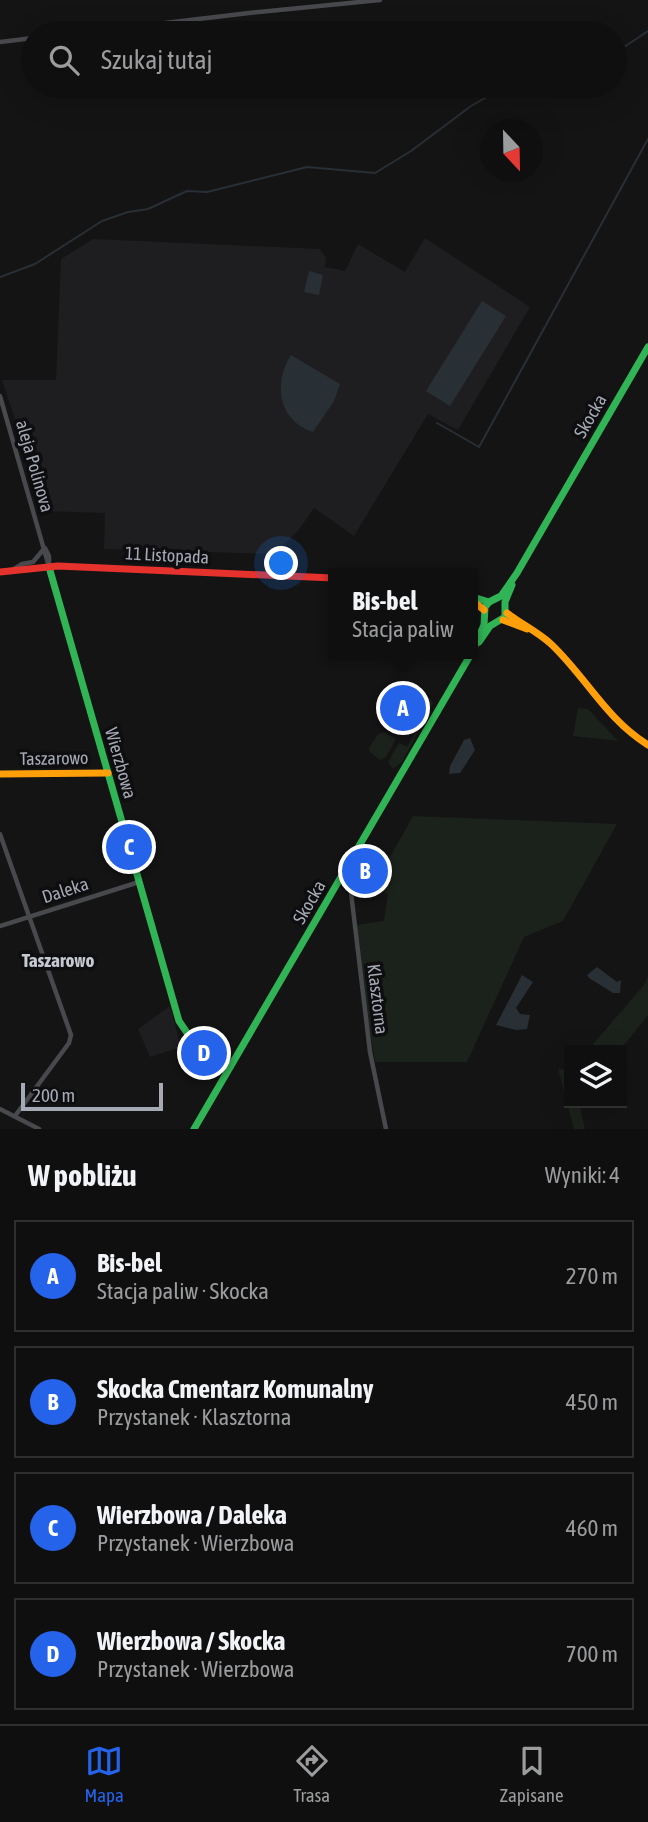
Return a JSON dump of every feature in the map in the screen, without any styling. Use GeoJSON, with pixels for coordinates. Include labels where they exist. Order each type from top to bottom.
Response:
{"type":"FeatureCollection","features":[{"type":"Feature","properties":{"kind":"street"},"geometry":{"type":"LineString","coordinates":[[182,21],[380,0]]}},
{"type":"Feature","properties":{"kind":"street"},"geometry":{"type":"LineString","coordinates":[[0,42],[21,39]]}},
{"type":"Feature","properties":{"kind":"street","name":"Skocka"},"geometry":{"type":"LineString","coordinates":[[478,642],[502,615],[517,573],[648,347]]}},
{"type":"Feature","properties":{"kind":"street","name":"aleja Polinova"},"geometry":{"type":"LineString","coordinates":[[0,396],[43,546],[49,556],[49,567]]}},
{"type":"Feature","properties":{"kind":"street"},"geometry":{"type":"LineString","coordinates":[[11,571],[22,564],[33,562],[43,546]]}},
{"type":"Feature","properties":{"kind":"street","name":"11 Listopada"},"geometry":{"type":"LineString","coordinates":[[0,572],[49,567],[328,578]]}},
{"type":"Feature","properties":{"kind":"street","name":"Wierzbowa"},"geometry":{"type":"LineString","coordinates":[[49,567],[183,1031],[195,1047],[230,1067]]}},
{"type":"Feature","properties":{"kind":"street","name":"Skocka"},"geometry":{"type":"LineString","coordinates":[[478,639],[492,601],[517,573]]}},
{"type":"Feature","properties":{"kind":"street"},"geometry":{"type":"LineString","coordinates":[[478,600],[492,601],[502,615]]}},
{"type":"Feature","properties":{"kind":"street"},"geometry":{"type":"LineString","coordinates":[[478,605],[485,614],[502,615],[551,644],[623,729],[648,746]]}},
{"type":"Feature","properties":{"kind":"street","name":"Skocka"},"geometry":{"type":"LineString","coordinates":[[194,1129],[468,659]]}},
{"type":"Feature","properties":{"kind":"street","name":"Taszarowo"},"geometry":{"type":"LineString","coordinates":[[0,775],[108,773]]}},
{"type":"Feature","properties":{"kind":"street"},"geometry":{"type":"LineString","coordinates":[[0,834],[71,1039],[15,1116]]}},
{"type":"Feature","properties":{"kind":"street"},"geometry":{"type":"LineString","coordinates":[[349,864],[359,870]]}},
{"type":"Feature","properties":{"kind":"street","name":"Klasztorna"},"geometry":{"type":"LineString","coordinates":[[342,875],[350,884],[370,1052],[386,1129]]}},
{"type":"Feature","properties":{"kind":"street","name":"Daleka"},"geometry":{"type":"LineString","coordinates":[[0,926],[139,881]]}},
{"type":"Feature","properties":{"kind":"street"},"geometry":{"type":"LineString","coordinates":[[0,1109],[39,1129]]}},
{"type":"Feature","properties":{"kind":"shaded area"},"geometry":{"type":"Polygon","coordinates":[[[425,238],[530,307],[458,430],[428,414],[354,536],[314,508],[298,531],[274,554],[104,549],[105,513],[43,511],[2,380],[56,380],[61,259],[93,239],[320,249],[326,258],[325,267],[345,271],[358,244],[405,272],[425,238]]]}},
{"type":"Feature","properties":{"kind":"shaded area"},"geometry":{"type":"Polygon","coordinates":[[[309,271],[323,275],[319,295],[304,292],[309,271]]]}},
{"type":"Feature","properties":{"kind":"shaded area"},"geometry":{"type":"Polygon","coordinates":[[[482,301],[506,316],[450,406],[426,391],[482,301]]]}},
{"type":"Feature","properties":{"kind":"shaded area"},"geometry":{"type":"Polygon","coordinates":[[[291,355],[340,384],[334,401],[313,432],[292,419],[282,400],[282,377],[291,355]]]}},
{"type":"Feature","properties":{"kind":"shaded area"},"geometry":{"type":"Polygon","coordinates":[[[428,699],[431,699],[433,704],[402,762],[393,769],[388,762],[399,743],[407,747],[429,709],[425,705],[428,699]]]}},
{"type":"Feature","properties":{"kind":"shaded area"},"geometry":{"type":"Polygon","coordinates":[[[578,708],[588,709],[618,741],[573,736],[578,708]]]}},
{"type":"Feature","properties":{"kind":"shaded area"},"geometry":{"type":"Polygon","coordinates":[[[384,732],[395,738],[395,741],[386,757],[380,760],[369,748],[378,734],[384,732]]]}},
{"type":"Feature","properties":{"kind":"shaded area"},"geometry":{"type":"Polygon","coordinates":[[[470,738],[475,750],[460,773],[449,774],[450,766],[464,740],[470,738]]]}},
{"type":"Feature","properties":{"kind":"shaded area"},"geometry":{"type":"Polygon","coordinates":[[[413,816],[617,824],[563,921],[524,937],[467,1062],[375,1062],[356,925],[384,921],[388,894],[373,887],[413,816]]]}},
{"type":"Feature","properties":{"kind":"shaded area"},"geometry":{"type":"Polygon","coordinates":[[[597,967],[617,982],[621,980],[620,993],[613,993],[589,978],[587,975],[597,967]]]}},
{"type":"Feature","properties":{"kind":"shaded area"},"geometry":{"type":"Polygon","coordinates":[[[522,975],[533,982],[516,1008],[520,1014],[530,1015],[527,1029],[516,1030],[496,1025],[522,975]]]}},
{"type":"Feature","properties":{"kind":"shaded area"},"geometry":{"type":"Polygon","coordinates":[[[648,976],[648,1015],[624,1045],[592,1045],[644,985],[648,976]]]}},
{"type":"Feature","properties":{"kind":"shaded area"},"geometry":{"type":"Polygon","coordinates":[[[170,1006],[181,1047],[150,1057],[138,1029],[170,1006]]]}},
{"type":"Feature","properties":{"kind":"shaded area"},"geometry":{"type":"Polygon","coordinates":[[[558,1069],[564,1070],[564,1092],[558,1069]]]}},
{"type":"Feature","properties":{"kind":"shaded area"},"geometry":{"type":"Polygon","coordinates":[[[568,1108],[580,1108],[585,1129],[574,1129],[568,1108]]]}},
{"type":"Feature","properties":{"kind":"waterway"},"geometry":{"type":"LineString","coordinates":[[627,45],[648,31]]}},
{"type":"Feature","properties":{"kind":"waterway"},"geometry":{"type":"LineString","coordinates":[[0,277],[35,264],[102,221],[128,212],[148,209],[187,191],[207,192],[307,167],[375,173],[411,151],[485,98]]}},
{"type":"Feature","properties":{"kind":"waterway"},"geometry":{"type":"LineString","coordinates":[[437,423],[479,447],[648,139]]}},
{"type":"Feature","properties":{"kind":"traffic: fast"},"geometry":{"type":"LineString","coordinates":[[478,639],[484,625],[485,607],[501,596],[517,573],[648,347]]}},
{"type":"Feature","properties":{"kind":"traffic: fast"},"geometry":{"type":"LineString","coordinates":[[49,567],[179,1021],[194,1043],[230,1067]]}},
{"type":"Feature","properties":{"kind":"traffic: fast"},"geometry":{"type":"LineString","coordinates":[[479,642],[490,626],[505,617],[505,602],[512,585]]}},
{"type":"Feature","properties":{"kind":"traffic: fast"},"geometry":{"type":"LineString","coordinates":[[478,599],[489,602]]}},
{"type":"Feature","properties":{"kind":"traffic: fast"},"geometry":{"type":"LineString","coordinates":[[194,1129],[468,659]]}},
{"type":"Feature","properties":{"kind":"traffic: slow"},"geometry":{"type":"LineString","coordinates":[[478,605],[484,610]]}},
{"type":"Feature","properties":{"kind":"traffic: slow"},"geometry":{"type":"LineString","coordinates":[[507,613],[551,644],[620,723],[648,745]]}},
{"type":"Feature","properties":{"kind":"traffic: slow"},"geometry":{"type":"LineString","coordinates":[[503,620],[527,629]]}},
{"type":"Feature","properties":{"kind":"traffic: slow"},"geometry":{"type":"LineString","coordinates":[[0,774],[108,773]]}},
{"type":"Feature","properties":{"kind":"traffic: jam"},"geometry":{"type":"LineString","coordinates":[[0,572],[58,566],[328,578]]}},
{"type":"Feature","properties":{"kind":"place","name":"Bis-bel"},"geometry":{"type":"Point","coordinates":[403,708]}},
{"type":"Feature","properties":{"kind":"place","name":"Wierzbowa / Daleka"},"geometry":{"type":"Point","coordinates":[129,847]}},
{"type":"Feature","properties":{"kind":"place","name":"Skocka Cmentarz Komunalny"},"geometry":{"type":"Point","coordinates":[365,871]}},
{"type":"Feature","properties":{"kind":"place","name":"Wierzbowa / Skocka"},"geometry":{"type":"Point","coordinates":[204,1053]}},
{"type":"Feature","properties":{"kind":"district","name":"Taszarowo"},"geometry":{"type":"Point","coordinates":[58,960]}}]}
